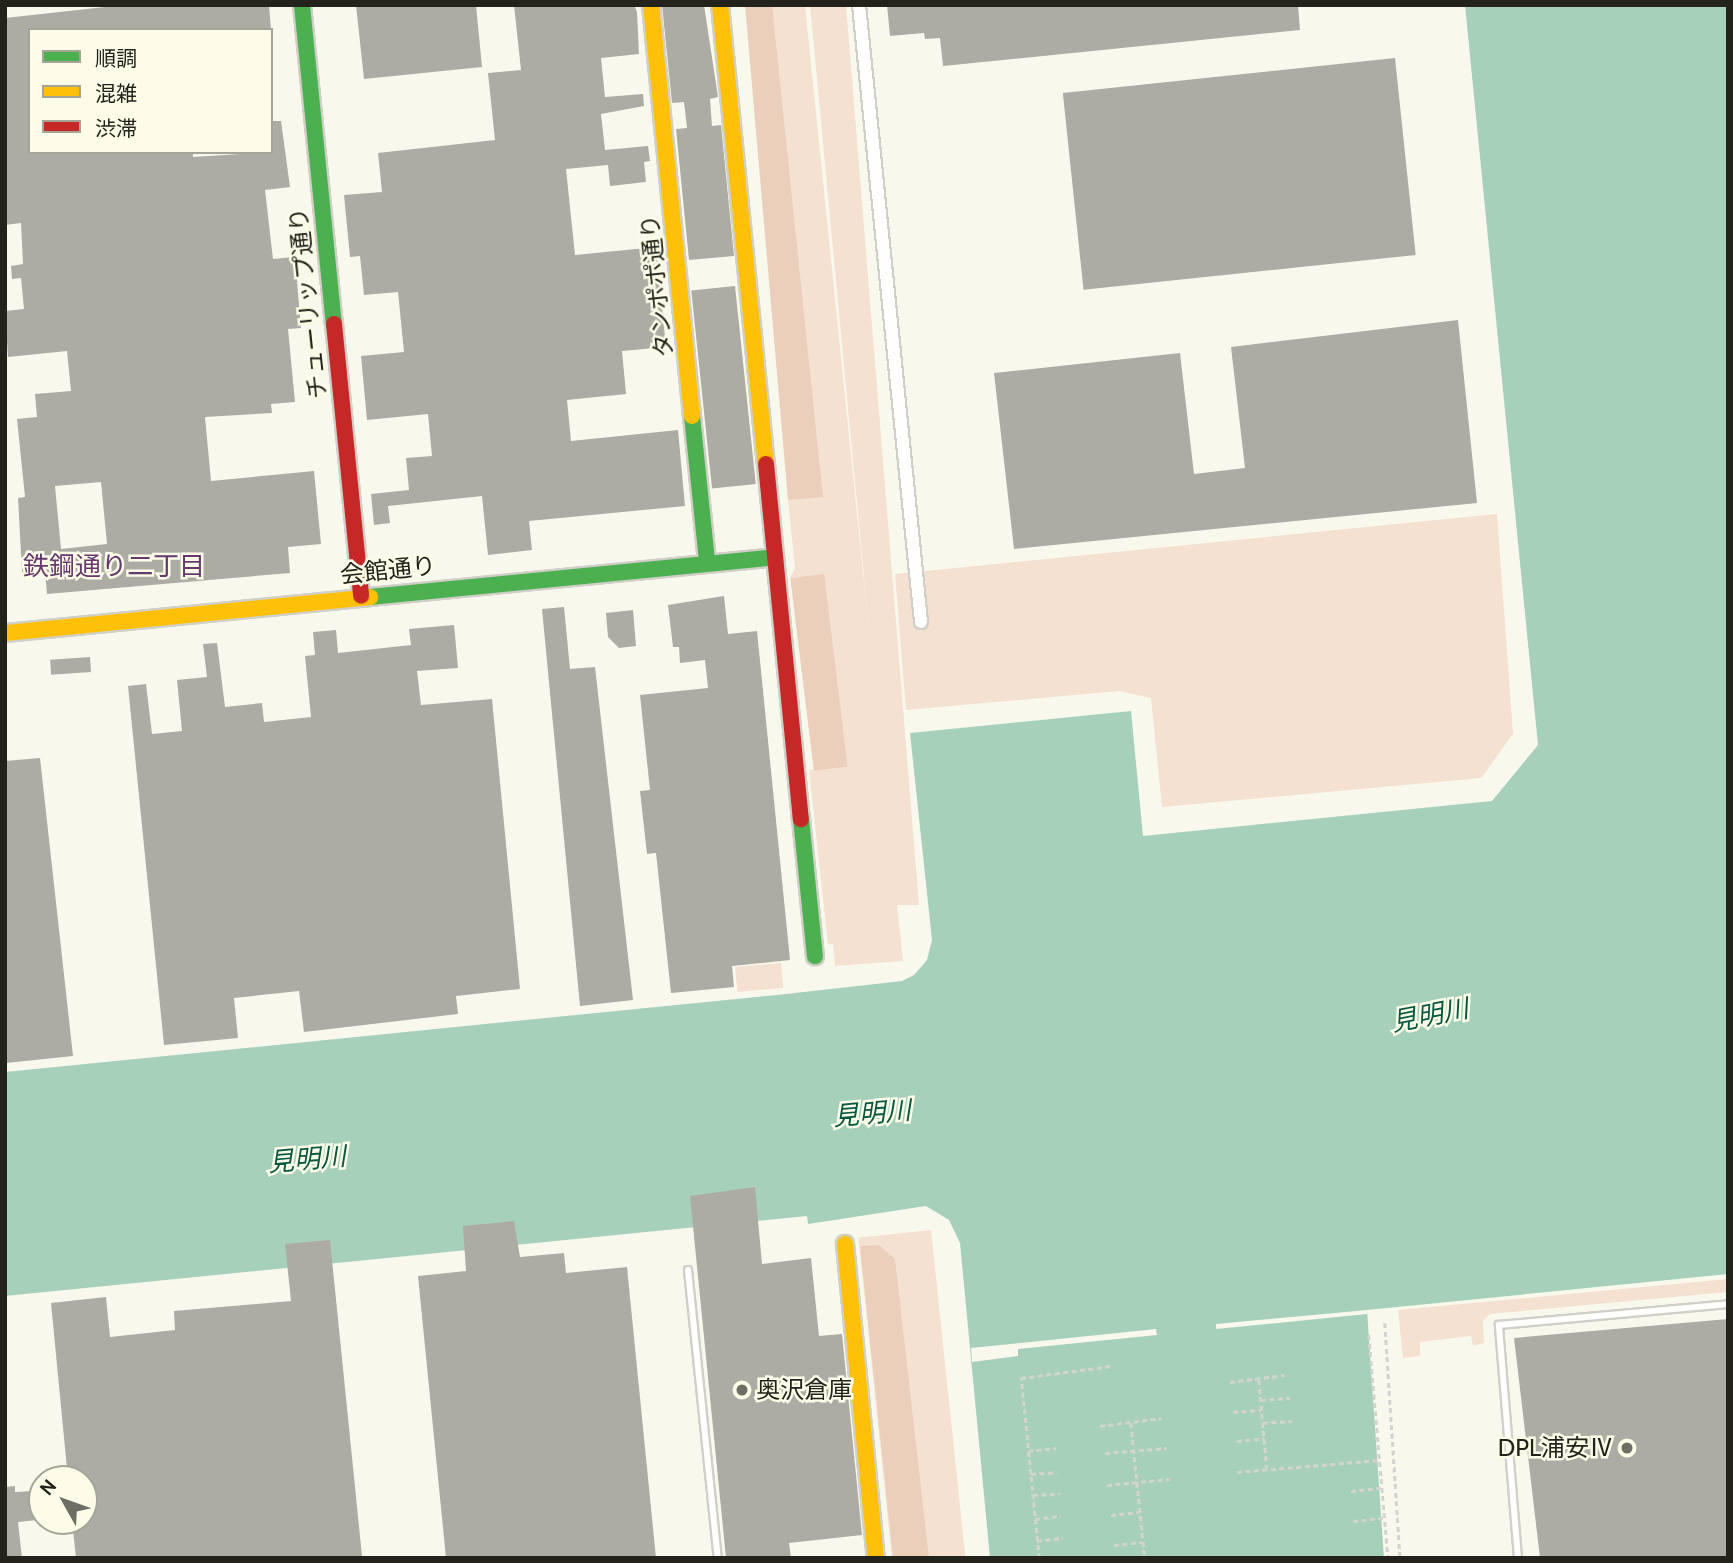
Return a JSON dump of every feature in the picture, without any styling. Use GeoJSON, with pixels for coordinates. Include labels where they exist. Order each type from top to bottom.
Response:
{"type":"FeatureCollection","features":[{"type":"Feature","properties":{"kind":"street","name":"チューリップ通り"},"geometry":{"type":"LineString","coordinates":[[302,5],[360,596]]}},
{"type":"Feature","properties":{"kind":"street","name":"タンポポ通り"},"geometry":{"type":"LineString","coordinates":[[651,5],[707,562]]}},
{"type":"Feature","properties":{"kind":"street"},"geometry":{"type":"LineString","coordinates":[[720,5],[815,956]]}},
{"type":"Feature","properties":{"kind":"street"},"geometry":{"type":"LineString","coordinates":[[859,5],[921,622]]}},
{"type":"Feature","properties":{"kind":"street","name":"会館通り"},"geometry":{"type":"LineString","coordinates":[[5,633],[775,557]]}},
{"type":"Feature","properties":{"kind":"street"},"geometry":{"type":"LineString","coordinates":[[845,1244],[876,1558]]}},
{"type":"Feature","properties":{"kind":"lane"},"geometry":{"type":"LineString","coordinates":[[688,1270],[718,1558]]}},
{"type":"Feature","properties":{"kind":"lane"},"geometry":{"type":"LineString","coordinates":[[1518,1558],[1499,1325],[1728,1304]]}},
{"type":"Feature","properties":{"kind":"path"},"geometry":{"type":"LineString","coordinates":[[1385,1323],[1400,1558]]}},
{"type":"Feature","properties":{"kind":"path"},"geometry":{"type":"LineString","coordinates":[[1369,1335],[1388,1558]]}},
{"type":"Feature","properties":{"kind":"path"},"geometry":{"type":"LineString","coordinates":[[1039,1558],[1021,1378],[1111,1366]]}},
{"type":"Feature","properties":{"kind":"path"},"geometry":{"type":"LineString","coordinates":[[1230,1382],[1285,1375]]}},
{"type":"Feature","properties":{"kind":"path"},"geometry":{"type":"LineString","coordinates":[[1259,1380],[1267,1469]]}},
{"type":"Feature","properties":{"kind":"path"},"geometry":{"type":"LineString","coordinates":[[1261,1400],[1290,1398]]}},
{"type":"Feature","properties":{"kind":"path"},"geometry":{"type":"LineString","coordinates":[[1233,1412],[1262,1410]]}},
{"type":"Feature","properties":{"kind":"path"},"geometry":{"type":"LineString","coordinates":[[1100,1426],[1161,1418]]}},
{"type":"Feature","properties":{"kind":"path"},"geometry":{"type":"LineString","coordinates":[[1263,1423],[1292,1421]]}},
{"type":"Feature","properties":{"kind":"path"},"geometry":{"type":"LineString","coordinates":[[1131,1423],[1145,1558]]}},
{"type":"Feature","properties":{"kind":"path"},"geometry":{"type":"LineString","coordinates":[[1237,1441],[1264,1438]]}},
{"type":"Feature","properties":{"kind":"path"},"geometry":{"type":"LineString","coordinates":[[1028,1451],[1056,1448]]}},
{"type":"Feature","properties":{"kind":"path"},"geometry":{"type":"LineString","coordinates":[[1105,1453],[1167,1448]]}},
{"type":"Feature","properties":{"kind":"path"},"geometry":{"type":"LineString","coordinates":[[1237,1472],[1379,1460]]}},
{"type":"Feature","properties":{"kind":"path"},"geometry":{"type":"LineString","coordinates":[[1031,1474],[1057,1472]]}},
{"type":"Feature","properties":{"kind":"path"},"geometry":{"type":"LineString","coordinates":[[1107,1485],[1170,1479]]}},
{"type":"Feature","properties":{"kind":"path"},"geometry":{"type":"LineString","coordinates":[[1351,1491],[1381,1488]]}},
{"type":"Feature","properties":{"kind":"path"},"geometry":{"type":"LineString","coordinates":[[1033,1495],[1060,1494]]}},
{"type":"Feature","properties":{"kind":"path"},"geometry":{"type":"LineString","coordinates":[[1111,1515],[1140,1512]]}},
{"type":"Feature","properties":{"kind":"path"},"geometry":{"type":"LineString","coordinates":[[1035,1519],[1061,1516]]}},
{"type":"Feature","properties":{"kind":"path"},"geometry":{"type":"LineString","coordinates":[[1353,1521],[1384,1518]]}},
{"type":"Feature","properties":{"kind":"path"},"geometry":{"type":"LineString","coordinates":[[1037,1541],[1063,1538]]}},
{"type":"Feature","properties":{"kind":"path"},"geometry":{"type":"LineString","coordinates":[[1114,1545],[1143,1542]]}},
{"type":"Feature","properties":{"kind":"shaded area"},"geometry":{"type":"Polygon","coordinates":[[[745,5],[772,5],[823,497],[788,500],[745,5]]]}},
{"type":"Feature","properties":{"kind":"shaded area"},"geometry":{"type":"Polygon","coordinates":[[[750,5],[805,5],[869,631],[810,5],[846,5],[919,905],[897,905],[903,961],[835,966],[833,944],[828,944],[809,770],[818,769],[800,577],[790,578],[795,568],[788,500],[793,500],[750,5]]]}},
{"type":"Feature","properties":{"kind":"shaded area"},"geometry":{"type":"Polygon","coordinates":[[[1497,514],[1513,734],[1481,778],[1162,807],[1151,698],[1119,691],[906,710],[895,574],[1497,514]]]}},
{"type":"Feature","properties":{"kind":"shaded area"},"geometry":{"type":"Polygon","coordinates":[[[824,574],[848,767],[814,771],[790,578],[824,574]]]}},
{"type":"Feature","properties":{"kind":"shaded area"},"geometry":{"type":"Polygon","coordinates":[[[781,963],[783,988],[737,992],[735,967],[781,963]]]}},
{"type":"Feature","properties":{"kind":"shaded area"},"geometry":{"type":"Polygon","coordinates":[[[931,1230],[965,1558],[892,1558],[858,1238],[931,1230]]]}},
{"type":"Feature","properties":{"kind":"shaded area"},"geometry":{"type":"Polygon","coordinates":[[[879,1245],[895,1259],[929,1558],[893,1558],[860,1246],[879,1245]]]}},
{"type":"Feature","properties":{"kind":"shaded area"},"geometry":{"type":"Polygon","coordinates":[[[1728,1279],[1728,1292],[1490,1314],[1483,1321],[1484,1343],[1473,1346],[1471,1336],[1420,1342],[1420,1356],[1403,1358],[1398,1310],[1728,1279]]]}},
{"type":"Feature","properties":{"kind":"water","name":"見明川"},"geometry":{"type":"Polygon","coordinates":[[[1465,5],[1728,5],[1728,1274],[1367,1310],[1384,1558],[990,1558],[960,1243],[949,1220],[926,1206],[808,1224],[807,1216],[5,1296],[5,1072],[786,994],[902,981],[914,975],[927,960],[932,940],[910,733],[1131,711],[1143,836],[1492,801],[1538,745],[1465,5]]]}},
{"type":"Feature","properties":{"kind":"pier"},"geometry":{"type":"Polygon","coordinates":[[[1367,1310],[1367,1314],[1216,1329],[1216,1324],[1367,1310]]]}},
{"type":"Feature","properties":{"kind":"pier"},"geometry":{"type":"Polygon","coordinates":[[[1156,1329],[1157,1335],[1018,1349],[1018,1356],[972,1362],[971,1348],[1156,1329]]]}},
{"type":"Feature","properties":{"kind":"building"},"geometry":{"type":"Polygon","coordinates":[[[123,5],[269,5],[271,28],[28,28],[28,154],[193,154],[193,157],[273,154],[273,121],[281,121],[290,187],[265,190],[273,259],[295,257],[301,328],[288,329],[295,402],[271,404],[272,413],[205,417],[211,481],[314,471],[321,544],[288,547],[290,573],[47,594],[45,570],[22,572],[18,498],[25,497],[17,419],[37,417],[35,394],[71,391],[67,351],[8,357],[5,311],[24,309],[21,278],[12,279],[11,266],[23,264],[21,223],[5,225],[5,18],[123,5]],[[101,482],[55,486],[61,549],[107,544],[101,482]]]}},
{"type":"Feature","properties":{"kind":"building"},"geometry":{"type":"Polygon","coordinates":[[[356,5],[476,5],[482,67],[364,79],[356,5]]]}},
{"type":"Feature","properties":{"kind":"building"},"geometry":{"type":"Polygon","coordinates":[[[514,5],[634,5],[637,12],[639,54],[601,58],[605,97],[643,94],[644,106],[601,114],[605,150],[648,146],[650,161],[644,162],[646,182],[610,186],[608,165],[566,169],[575,255],[656,247],[666,347],[622,351],[626,394],[567,400],[571,441],[678,430],[685,506],[529,521],[532,550],[488,555],[482,496],[388,506],[390,523],[374,525],[371,494],[409,490],[406,458],[432,456],[428,414],[367,420],[361,356],[404,352],[398,292],[364,295],[360,256],[350,257],[344,195],[382,192],[378,153],[495,140],[488,73],[521,70],[514,5]]]}},
{"type":"Feature","properties":{"kind":"building"},"geometry":{"type":"Polygon","coordinates":[[[662,5],[704,5],[718,97],[710,99],[712,126],[721,125],[734,256],[689,260],[676,129],[687,128],[684,102],[672,103],[662,5]]]}},
{"type":"Feature","properties":{"kind":"building"},"geometry":{"type":"Polygon","coordinates":[[[887,5],[1298,5],[1300,30],[943,66],[940,38],[925,39],[924,33],[890,36],[887,5]]]}},
{"type":"Feature","properties":{"kind":"building"},"geometry":{"type":"Polygon","coordinates":[[[1395,58],[1416,255],[1084,290],[1063,93],[1395,58]]]}},
{"type":"Feature","properties":{"kind":"building"},"geometry":{"type":"Polygon","coordinates":[[[735,286],[756,484],[712,489],[691,291],[735,286]]]}},
{"type":"Feature","properties":{"kind":"building"},"geometry":{"type":"Polygon","coordinates":[[[1458,320],[1477,503],[1014,549],[994,373],[1180,353],[1194,474],[1245,468],[1231,347],[1458,320]]]}},
{"type":"Feature","properties":{"kind":"building"},"geometry":{"type":"Polygon","coordinates":[[[724,596],[728,634],[757,631],[790,960],[732,966],[734,987],[671,993],[656,853],[647,854],[640,791],[650,790],[640,695],[708,688],[705,660],[680,663],[679,647],[673,647],[668,605],[724,596]]]}},
{"type":"Feature","properties":{"kind":"building"},"geometry":{"type":"Polygon","coordinates":[[[564,607],[570,669],[595,667],[633,1000],[580,1006],[542,609],[564,607]]]}},
{"type":"Feature","properties":{"kind":"building"},"geometry":{"type":"Polygon","coordinates":[[[633,610],[636,646],[619,648],[608,637],[606,613],[633,610]]]}},
{"type":"Feature","properties":{"kind":"building"},"geometry":{"type":"Polygon","coordinates":[[[454,625],[458,668],[417,671],[421,705],[492,699],[520,989],[456,996],[458,1014],[304,1032],[299,991],[234,998],[238,1038],[164,1045],[128,686],[146,684],[152,734],[182,731],[177,680],[207,677],[203,644],[217,643],[225,707],[262,703],[264,722],[311,717],[305,656],[315,655],[313,632],[336,630],[338,653],[411,645],[409,629],[454,625]]]}},
{"type":"Feature","properties":{"kind":"building"},"geometry":{"type":"Polygon","coordinates":[[[90,657],[91,672],[51,675],[50,660],[90,657]]]}},
{"type":"Feature","properties":{"kind":"building"},"geometry":{"type":"Polygon","coordinates":[[[40,758],[73,1056],[6,1063],[5,761],[40,758]]]}},
{"type":"Feature","properties":{"kind":"building"},"geometry":{"type":"Polygon","coordinates":[[[755,1187],[762,1264],[811,1258],[819,1336],[842,1334],[862,1535],[789,1543],[791,1558],[726,1558],[690,1196],[755,1187]]]}},
{"type":"Feature","properties":{"kind":"building"},"geometry":{"type":"Polygon","coordinates":[[[514,1221],[520,1257],[564,1253],[566,1273],[627,1267],[656,1558],[446,1558],[418,1276],[466,1271],[463,1226],[514,1221]]]}},
{"type":"Feature","properties":{"kind":"building"},"geometry":{"type":"Polygon","coordinates":[[[330,1240],[362,1556],[76,1558],[74,1535],[98,1535],[98,1465],[67,1465],[51,1303],[106,1297],[110,1337],[175,1330],[174,1311],[291,1301],[285,1244],[330,1240]]]}},
{"type":"Feature","properties":{"kind":"building","name":"DPL浦安Ⅳ"},"geometry":{"type":"Polygon","coordinates":[[[1728,1319],[1728,1558],[1540,1558],[1514,1338],[1728,1319]]]}},
{"type":"Feature","properties":{"kind":"building"},"geometry":{"type":"Polygon","coordinates":[[[15,1486],[15,1492],[28,1491],[28,1521],[18,1522],[22,1558],[5,1558],[5,1487],[15,1486]]]}},
{"type":"Feature","properties":{"kind":"traffic: fast"},"geometry":{"type":"LineString","coordinates":[[302,5],[334,324]]}},
{"type":"Feature","properties":{"kind":"traffic: fast"},"geometry":{"type":"LineString","coordinates":[[692,416],[707,562]]}},
{"type":"Feature","properties":{"kind":"traffic: fast"},"geometry":{"type":"LineString","coordinates":[[370,597],[775,557]]}},
{"type":"Feature","properties":{"kind":"traffic: fast"},"geometry":{"type":"LineString","coordinates":[[801,819],[815,956]]}},
{"type":"Feature","properties":{"kind":"traffic: slow"},"geometry":{"type":"LineString","coordinates":[[651,5],[692,416]]}},
{"type":"Feature","properties":{"kind":"traffic: slow"},"geometry":{"type":"LineString","coordinates":[[720,5],[766,464]]}},
{"type":"Feature","properties":{"kind":"traffic: slow"},"geometry":{"type":"LineString","coordinates":[[5,633],[370,597]]}},
{"type":"Feature","properties":{"kind":"traffic: slow"},"geometry":{"type":"LineString","coordinates":[[845,1244],[876,1558]]}},
{"type":"Feature","properties":{"kind":"traffic: jam"},"geometry":{"type":"LineString","coordinates":[[334,324],[361,596]]}},
{"type":"Feature","properties":{"kind":"traffic: jam"},"geometry":{"type":"LineString","coordinates":[[766,464],[801,819]]}},
{"type":"Feature","properties":{"kind":"place","name":"奥沢倉庫"},"geometry":{"type":"Point","coordinates":[742,1390]}},
{"type":"Feature","properties":{"kind":"place","name":"DPL浦安Ⅳ"},"geometry":{"type":"Point","coordinates":[1627,1448]}},
{"type":"Feature","properties":{"kind":"district","name":"鉄鋼通り二丁目"},"geometry":{"type":"Point","coordinates":[114,567]}}]}
